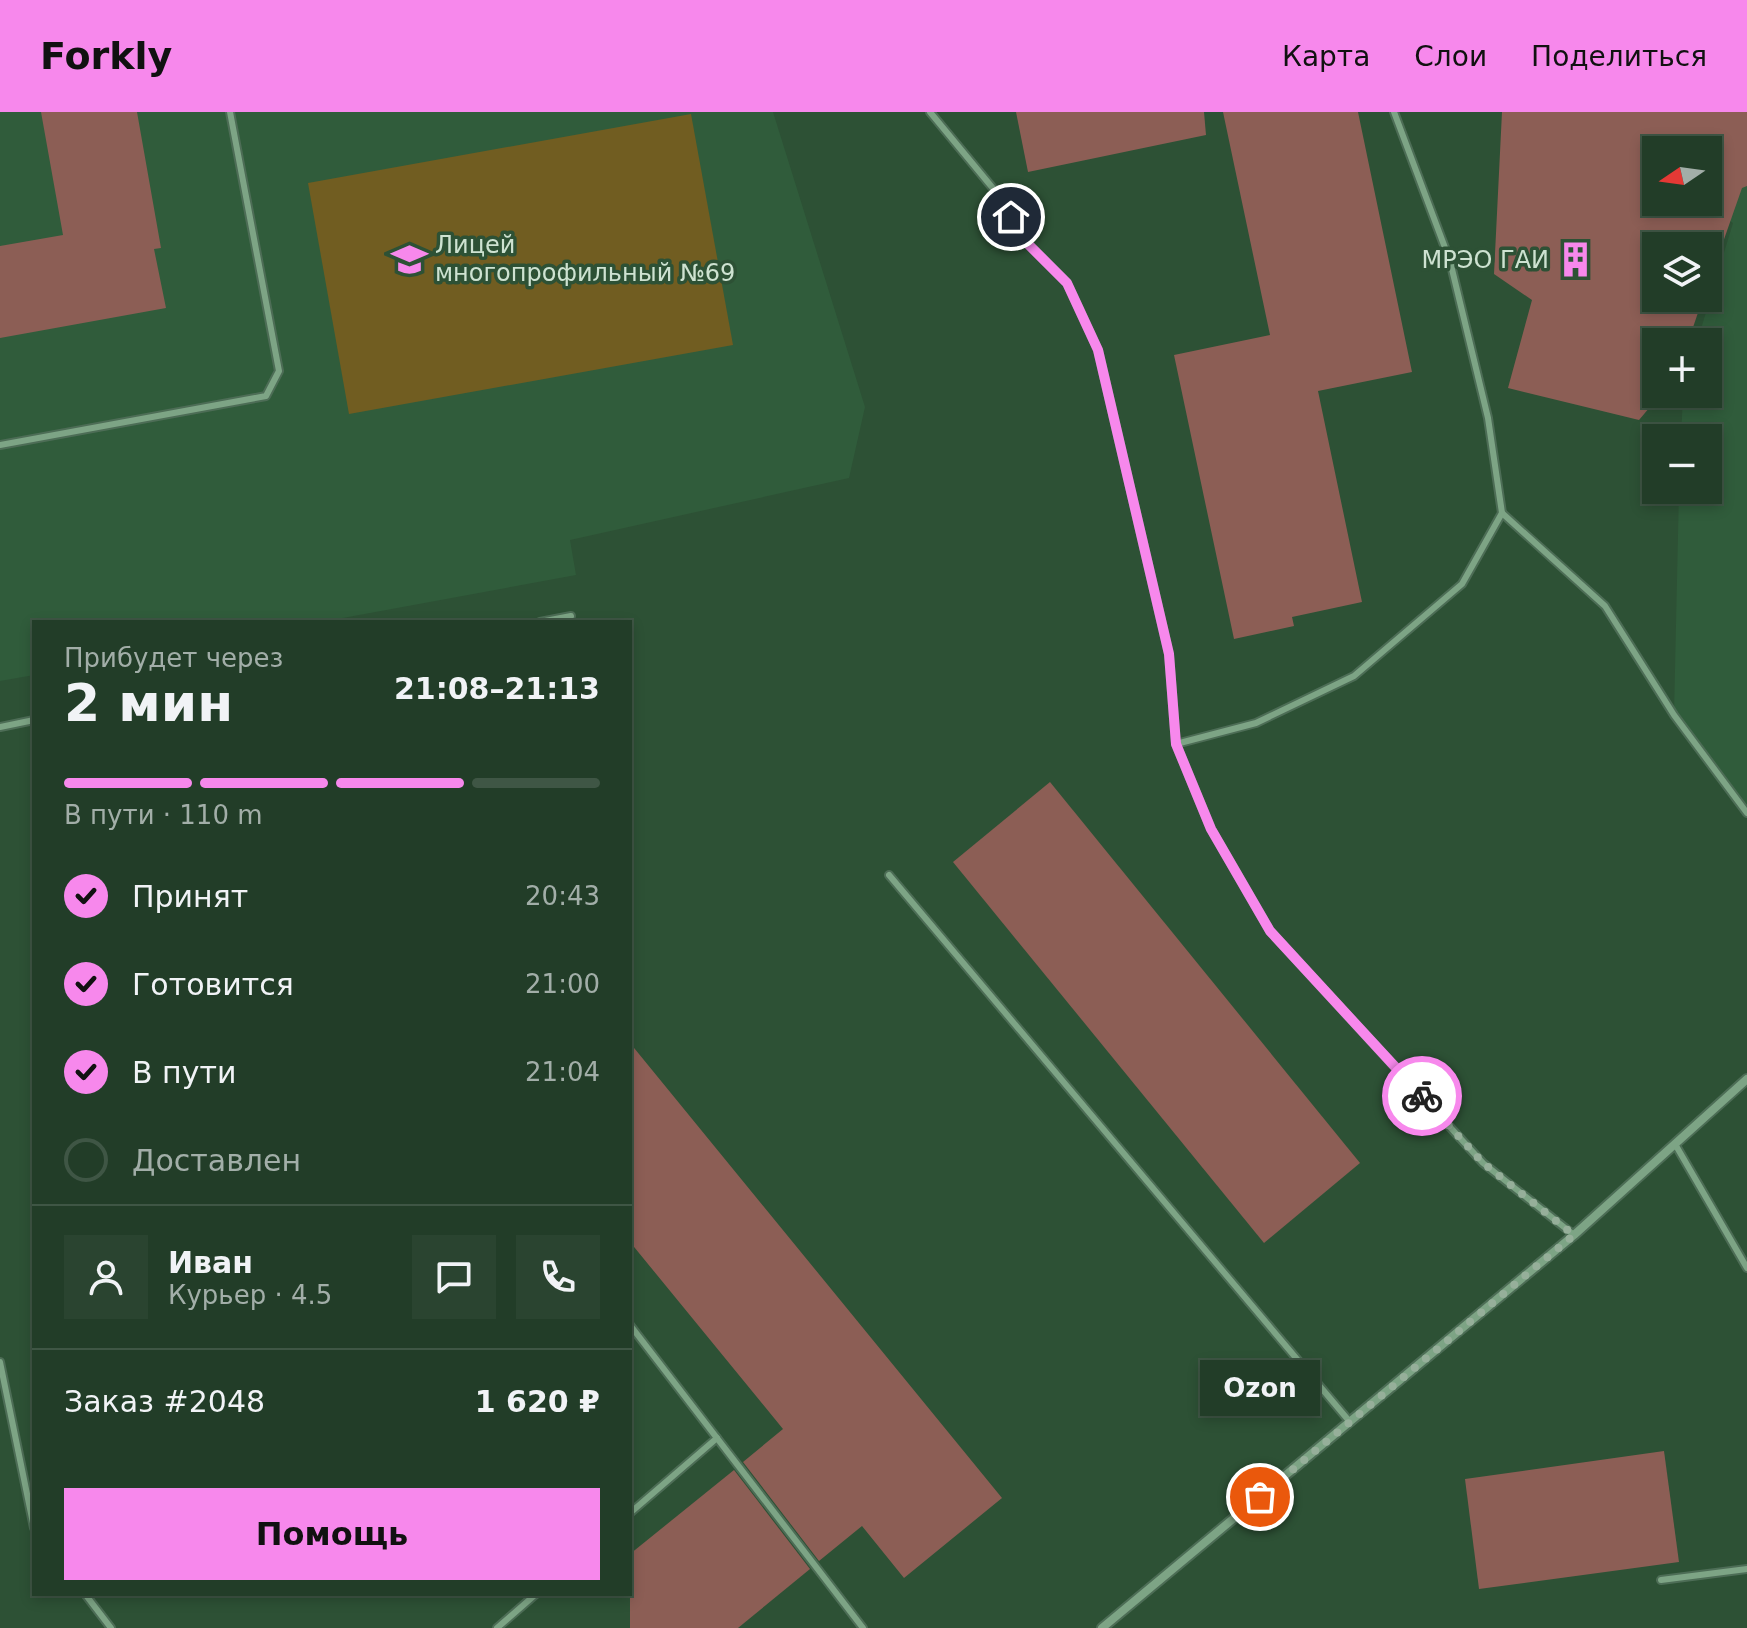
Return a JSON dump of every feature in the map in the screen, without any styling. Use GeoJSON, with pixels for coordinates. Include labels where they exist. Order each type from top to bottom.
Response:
{"type":"FeatureCollection","features":[{"type":"Feature","properties":{"kind":"street"},"geometry":{"type":"LineString","coordinates":[[1102,1628],[1574,1235],[1747,1079]]}},
{"type":"Feature","properties":{"kind":"lane"},"geometry":{"type":"LineString","coordinates":[[0,445],[266,396],[279,371],[230,112]]}},
{"type":"Feature","properties":{"kind":"lane"},"geometry":{"type":"LineString","coordinates":[[930,112],[996,192],[1026,242],[1067,283],[1098,350],[1169,654],[1176,744],[1211,829],[1270,931],[1483,1163],[1574,1235]]}},
{"type":"Feature","properties":{"kind":"lane"},"geometry":{"type":"LineString","coordinates":[[1176,744],[1256,723],[1354,676],[1462,584],[1502,513],[1488,418],[1450,261],[1394,112]]}},
{"type":"Feature","properties":{"kind":"lane"},"geometry":{"type":"LineString","coordinates":[[1502,513],[1605,606],[1674,715],[1747,813]]}},
{"type":"Feature","properties":{"kind":"lane"},"geometry":{"type":"LineString","coordinates":[[550,620],[571,616]]}},
{"type":"Feature","properties":{"kind":"lane"},"geometry":{"type":"LineString","coordinates":[[0,727],[32,720]]}},
{"type":"Feature","properties":{"kind":"lane"},"geometry":{"type":"LineString","coordinates":[[889,875],[1350,1422]]}},
{"type":"Feature","properties":{"kind":"lane"},"geometry":{"type":"LineString","coordinates":[[1675,1144],[1747,1268]]}},
{"type":"Feature","properties":{"kind":"lane"},"geometry":{"type":"LineString","coordinates":[[632,1328],[863,1628]]}},
{"type":"Feature","properties":{"kind":"lane"},"geometry":{"type":"LineString","coordinates":[[0,1362],[32,1518]]}},
{"type":"Feature","properties":{"kind":"lane"},"geometry":{"type":"LineString","coordinates":[[632,1511],[717,1438]]}},
{"type":"Feature","properties":{"kind":"lane"},"geometry":{"type":"LineString","coordinates":[[1661,1580],[1747,1569]]}},
{"type":"Feature","properties":{"kind":"lane"},"geometry":{"type":"LineString","coordinates":[[87,1596],[111,1628]]}},
{"type":"Feature","properties":{"kind":"lane"},"geometry":{"type":"LineString","coordinates":[[497,1628],[534,1596]]}},
{"type":"Feature","properties":{"kind":"shaded area","name":"Лицей многопрофильный №69"},"geometry":{"type":"Polygon","coordinates":[[[0,112],[773,112],[865,407],[849,478],[570,540],[576,575],[332,620],[32,620],[32,675],[0,681],[0,112]]]}},
{"type":"Feature","properties":{"kind":"shaded area"},"geometry":{"type":"Polygon","coordinates":[[[1658,112],[1747,112],[1747,813],[1674,715],[1679,504],[1722,504],[1722,424],[1682,424],[1682,408],[1722,408],[1722,328],[1701,328],[1706,312],[1722,312],[1722,259],[1733,223],[1722,215],[1722,136],[1657,136],[1658,112]]]}},
{"type":"Feature","properties":{"kind":"shaded area"},"geometry":{"type":"Polygon","coordinates":[[[691,114],[733,345],[349,414],[308,183],[691,114]]]}},
{"type":"Feature","properties":{"kind":"building"},"geometry":{"type":"Polygon","coordinates":[[[41,112],[137,112],[161,248],[154,249],[166,308],[0,338],[0,246],[63,235],[41,112]]]}},
{"type":"Feature","properties":{"kind":"building"},"geometry":{"type":"Polygon","coordinates":[[[1016,112],[1204,112],[1206,135],[1028,172],[1016,112]]]}},
{"type":"Feature","properties":{"kind":"building"},"geometry":{"type":"Polygon","coordinates":[[[1223,112],[1358,112],[1412,372],[1318,391],[1362,602],[1292,617],[1294,626],[1234,639],[1174,355],[1270,335],[1223,112]]]}},
{"type":"Feature","properties":{"kind":"building","name":"МРЭО ГАИ"},"geometry":{"type":"Polygon","coordinates":[[[1502,112],[1747,112],[1747,186],[1742,188],[1722,245],[1722,232],[1642,232],[1642,312],[1698,312],[1693,328],[1642,328],[1642,408],[1649,408],[1639,420],[1508,388],[1532,300],[1494,274],[1502,112]]]}},
{"type":"Feature","properties":{"kind":"building"},"geometry":{"type":"Polygon","coordinates":[[[1050,782],[1360,1163],[1264,1243],[953,862],[1050,782]]]}},
{"type":"Feature","properties":{"kind":"building"},"geometry":{"type":"Polygon","coordinates":[[[632,1045],[1002,1498],[904,1578],[862,1526],[819,1561],[743,1462],[783,1429],[632,1244],[632,1045]]]}},
{"type":"Feature","properties":{"kind":"building"},"geometry":{"type":"Polygon","coordinates":[[[1664,1451],[1679,1562],[1479,1589],[1465,1479],[1664,1451]]]}},
{"type":"Feature","properties":{"kind":"building"},"geometry":{"type":"Polygon","coordinates":[[[734,1470],[810,1569],[738,1628],[630,1628],[632,1552],[734,1470]]]}},
{"type":"Feature","properties":{"kind":"way so far"},"geometry":{"type":"LineString","coordinates":[[1260,1497],[1574,1235],[1483,1163],[1422,1096]]}},
{"type":"Feature","properties":{"kind":"place","name":"Лицей многопрофильный №69"},"geometry":{"type":"Point","coordinates":[409,259]}},
{"type":"Feature","properties":{"kind":"place","name":"МРЭО ГАИ"},"geometry":{"type":"Point","coordinates":[1575,260]}},
{"type":"Feature","properties":{"kind":"place","name":"Ozon"},"geometry":{"type":"Point","coordinates":[1260,1497]}},
{"type":"Feature","properties":{"kind":"route"},"geometry":{"type":"LineString","coordinates":[[1011,217],[1026,242],[1067,283],[1098,350],[1169,654],[1176,744],[1211,829],[1270,931],[1422,1096]]}}]}
